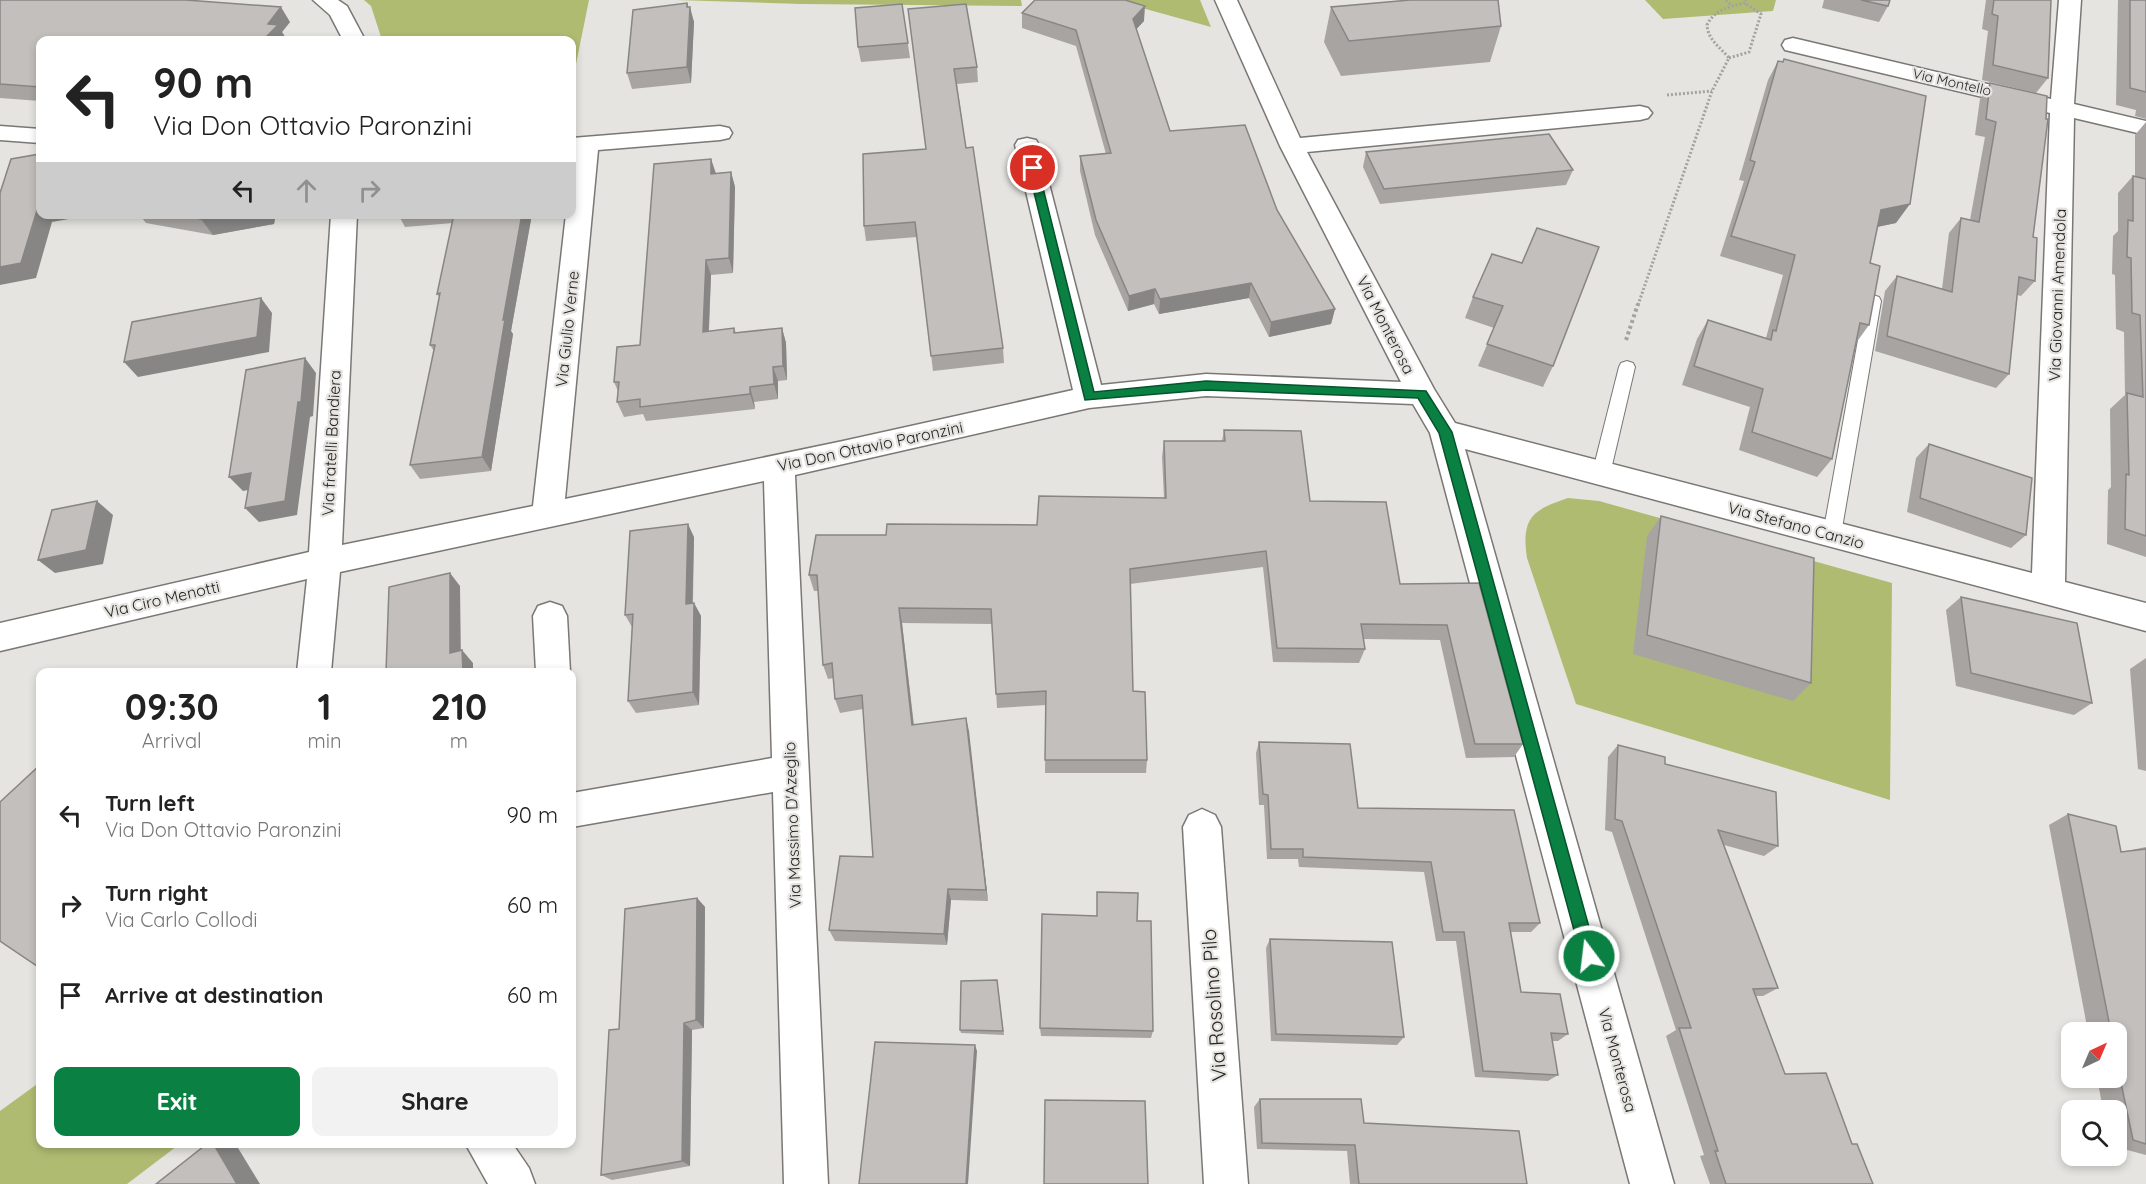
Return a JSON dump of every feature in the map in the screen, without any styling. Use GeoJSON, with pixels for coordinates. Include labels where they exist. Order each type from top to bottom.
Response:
{"type":"FeatureCollection","features":[{"type":"Feature","properties":{"kind":"street"},"geometry":{"type":"LineString","coordinates":[[324,0],[339,11],[352,36]]}},
{"type":"Feature","properties":{"kind":"street","name":"Via Monterosa"},"geometry":{"type":"LineString","coordinates":[[1226,0],[1292,146],[1422,394],[1445,432],[1652,1184]]}},
{"type":"Feature","properties":{"kind":"street","name":"Via Giovanni Amendola"},"geometry":{"type":"LineString","coordinates":[[2048,590],[2062,108],[2070,0]]}},
{"type":"Feature","properties":{"kind":"street","name":"Via Montello"},"geometry":{"type":"LineString","coordinates":[[1793,45],[2146,128]]}},
{"type":"Feature","properties":{"kind":"street"},"geometry":{"type":"LineString","coordinates":[[1292,146],[1640,113]]}},
{"type":"Feature","properties":{"kind":"street"},"geometry":{"type":"LineString","coordinates":[[0,132],[36,136]]}},
{"type":"Feature","properties":{"kind":"street"},"geometry":{"type":"LineString","coordinates":[[579,144],[720,133]]}},
{"type":"Feature","properties":{"kind":"street","name":"Via Giulio Verne"},"geometry":{"type":"LineString","coordinates":[[576,180],[579,144]]}},
{"type":"Feature","properties":{"kind":"street"},"geometry":{"type":"LineString","coordinates":[[1027,145],[1089,397]]}},
{"type":"Feature","properties":{"kind":"street","name":"Via fratelli Bandiera"},"geometry":{"type":"LineString","coordinates":[[314,668],[325,562],[344,219]]}},
{"type":"Feature","properties":{"kind":"street","name":"Via Giulio Verne"},"geometry":{"type":"LineString","coordinates":[[548,513],[573,219]]}},
{"type":"Feature","properties":{"kind":"street","name":"Via Don Ottavio Paronzini"},"geometry":{"type":"LineString","coordinates":[[325,562],[548,513],[779,467],[1089,397],[1206,385],[1422,394]]}},
{"type":"Feature","properties":{"kind":"street","name":"Via Stefano Canzio"},"geometry":{"type":"LineString","coordinates":[[1445,432],[2146,617]]}},
{"type":"Feature","properties":{"kind":"street","name":"Via Massimo D'Azeglio"},"geometry":{"type":"LineString","coordinates":[[779,467],[806,1184]]}},
{"type":"Feature","properties":{"kind":"street","name":"Via Ciro Menotti"},"geometry":{"type":"LineString","coordinates":[[0,637],[325,562]]}},
{"type":"Feature","properties":{"kind":"street"},"geometry":{"type":"LineString","coordinates":[[550,616],[553,668]]}},
{"type":"Feature","properties":{"kind":"street"},"geometry":{"type":"LineString","coordinates":[[576,809],[790,772]]}},
{"type":"Feature","properties":{"kind":"street","name":"Via Rosolino Pilo"},"geometry":{"type":"LineString","coordinates":[[1202,827],[1226,1184]]}},
{"type":"Feature","properties":{"kind":"street"},"geometry":{"type":"LineString","coordinates":[[490,1148],[513,1184]]}},
{"type":"Feature","properties":{"kind":"lane"},"geometry":{"type":"LineString","coordinates":[[1832,534],[1877,279]]}},
{"type":"Feature","properties":{"kind":"lane"},"geometry":{"type":"LineString","coordinates":[[1601,474],[1627,367]]}},
{"type":"Feature","properties":{"kind":"path"},"geometry":{"type":"LineString","coordinates":[[1726,0],[1731,5]]}},
{"type":"Feature","properties":{"kind":"path"},"geometry":{"type":"LineString","coordinates":[[1627,367],[1620,355],[1712,91],[1729,58],[1749,52],[1761,14],[1746,2],[1717,11],[1708,20],[1707,30],[1711,40],[1729,58]]}},
{"type":"Feature","properties":{"kind":"green space"},"geometry":{"type":"Polygon","coordinates":[[[364,0],[589,0],[576,64],[576,36],[381,36],[371,6],[364,0]]]}},
{"type":"Feature","properties":{"kind":"green space"},"geometry":{"type":"Polygon","coordinates":[[[676,0],[1021,0],[1022,6],[801,4],[676,0]]]}},
{"type":"Feature","properties":{"kind":"green space"},"geometry":{"type":"Polygon","coordinates":[[[1113,0],[1200,0],[1211,27],[1113,0]]]}},
{"type":"Feature","properties":{"kind":"green space"},"geometry":{"type":"Polygon","coordinates":[[[1645,0],[1776,0],[1773,11],[1663,19],[1645,0]]]}},
{"type":"Feature","properties":{"kind":"green space"},"geometry":{"type":"Polygon","coordinates":[[[1568,498],[1599,501],[1892,583],[1890,800],[1576,704],[1527,558],[1526,544],[1526,533],[1532,518],[1546,507],[1568,498]]]}},
{"type":"Feature","properties":{"kind":"green space"},"geometry":{"type":"Polygon","coordinates":[[[36,1085],[36,1148],[174,1148],[127,1184],[0,1184],[0,1111],[36,1085]]]}},
{"type":"Feature","properties":{"kind":"building"},"geometry":{"type":"Polygon","coordinates":[[[0,0],[186,0],[281,7],[268,24],[278,25],[267,36],[36,36],[36,87],[0,84],[0,0]]]}},
{"type":"Feature","properties":{"kind":"building"},"geometry":{"type":"Polygon","coordinates":[[[1035,0],[1125,0],[1145,6],[1133,19],[1170,131],[1245,125],[1277,210],[1335,309],[1271,322],[1251,283],[1160,299],[1155,289],[1129,296],[1096,220],[1080,156],[1111,153],[1076,30],[1022,13],[1035,0]]]}},
{"type":"Feature","properties":{"kind":"building"},"geometry":{"type":"Polygon","coordinates":[[[1410,0],[1498,0],[1501,26],[1349,41],[1331,7],[1410,0]]]}},
{"type":"Feature","properties":{"kind":"building"},"geometry":{"type":"Polygon","coordinates":[[[1861,0],[1890,0],[1888,6],[1861,0]]]}},
{"type":"Feature","properties":{"kind":"building"},"geometry":{"type":"Polygon","coordinates":[[[1994,0],[2051,0],[2048,78],[1993,65],[1998,16],[1992,14],[1994,0]]]}},
{"type":"Feature","properties":{"kind":"building"},"geometry":{"type":"Polygon","coordinates":[[[2130,0],[2146,0],[2146,92],[2130,88],[2130,0]]]}},
{"type":"Feature","properties":{"kind":"building"},"geometry":{"type":"Polygon","coordinates":[[[687,3],[687,7],[690,7],[687,67],[627,73],[633,10],[687,3]]]}},
{"type":"Feature","properties":{"kind":"building"},"geometry":{"type":"Polygon","coordinates":[[[902,4],[908,43],[858,47],[855,8],[902,4]]]}},
{"type":"Feature","properties":{"kind":"building"},"geometry":{"type":"Polygon","coordinates":[[[966,4],[977,67],[954,69],[966,148],[973,147],[1003,348],[931,356],[915,222],[864,226],[863,154],[926,149],[908,9],[966,4]]]}},
{"type":"Feature","properties":{"kind":"building"},"geometry":{"type":"Polygon","coordinates":[[[1784,59],[1926,96],[1910,204],[1881,210],[1870,263],[1880,266],[1869,325],[1860,323],[1832,459],[1752,432],[1763,389],[1694,366],[1708,320],[1771,340],[1773,330],[1776,331],[1795,255],[1731,236],[1755,162],[1750,160],[1778,61],[1783,62],[1784,59]]]}},
{"type":"Feature","properties":{"kind":"building"},"geometry":{"type":"Polygon","coordinates":[[[1990,83],[2047,96],[2046,119],[2048,119],[2033,237],[2037,238],[2035,281],[2019,277],[2009,374],[1887,336],[1897,276],[1952,292],[1961,218],[1979,222],[1996,122],[1986,119],[1990,83]]]}},
{"type":"Feature","properties":{"kind":"building"},"geometry":{"type":"Polygon","coordinates":[[[1549,134],[1573,170],[1384,189],[1366,152],[1549,134]]]}},
{"type":"Feature","properties":{"kind":"building"},"geometry":{"type":"Polygon","coordinates":[[[36,155],[36,214],[21,263],[0,267],[0,193],[11,159],[36,155]]]}},
{"type":"Feature","properties":{"kind":"building"},"geometry":{"type":"Polygon","coordinates":[[[711,159],[711,174],[731,172],[729,258],[706,260],[703,332],[734,328],[734,333],[782,328],[783,366],[773,367],[774,384],[750,387],[750,394],[640,407],[640,399],[617,402],[619,382],[614,382],[617,347],[640,345],[654,164],[711,159]]]}},
{"type":"Feature","properties":{"kind":"building"},"geometry":{"type":"Polygon","coordinates":[[[2133,176],[2146,179],[2146,536],[2125,529],[2126,474],[2129,475],[2127,393],[2143,397],[2140,315],[2132,313],[2131,258],[2127,257],[2128,220],[2133,221],[2133,176]]]}},
{"type":"Feature","properties":{"kind":"building"},"geometry":{"type":"Polygon","coordinates":[[[453,219],[521,219],[482,457],[410,465],[435,345],[430,345],[440,293],[437,294],[453,219]]]}},
{"type":"Feature","properties":{"kind":"building"},"geometry":{"type":"Polygon","coordinates":[[[1537,228],[1599,247],[1553,366],[1487,344],[1503,306],[1473,297],[1492,254],[1522,263],[1537,228]]]}},
{"type":"Feature","properties":{"kind":"building"},"geometry":{"type":"Polygon","coordinates":[[[261,298],[257,337],[124,362],[132,322],[261,298]]]}},
{"type":"Feature","properties":{"kind":"building"},"geometry":{"type":"Polygon","coordinates":[[[305,358],[301,402],[298,402],[285,501],[245,508],[251,473],[229,477],[246,370],[305,358]]]}},
{"type":"Feature","properties":{"kind":"building"},"geometry":{"type":"Polygon","coordinates":[[[1224,430],[1301,431],[1310,501],[1386,502],[1400,584],[1479,583],[1523,744],[1475,744],[1447,625],[1361,624],[1365,649],[1277,648],[1266,551],[1130,569],[1133,691],[1145,692],[1147,760],[1045,760],[1046,691],[996,694],[991,609],[899,608],[912,725],[966,718],[986,890],[948,889],[944,934],[829,930],[840,856],[873,857],[862,695],[835,699],[832,663],[823,665],[817,575],[809,575],[816,535],[886,535],[887,524],[1037,525],[1039,496],[1166,498],[1164,441],[1225,441],[1224,430]]]}},
{"type":"Feature","properties":{"kind":"building"},"geometry":{"type":"Polygon","coordinates":[[[1929,444],[2032,478],[2026,535],[1920,498],[1929,444]]]}},
{"type":"Feature","properties":{"kind":"building"},"geometry":{"type":"Polygon","coordinates":[[[97,501],[86,550],[38,560],[52,510],[97,501]]]}},
{"type":"Feature","properties":{"kind":"building"},"geometry":{"type":"Polygon","coordinates":[[[1661,516],[1814,558],[1811,683],[1647,635],[1661,516]]]}},
{"type":"Feature","properties":{"kind":"building"},"geometry":{"type":"Polygon","coordinates":[[[688,524],[686,604],[694,603],[693,692],[628,701],[633,614],[625,615],[630,531],[688,524]]]}},
{"type":"Feature","properties":{"kind":"building"},"geometry":{"type":"Polygon","coordinates":[[[450,573],[450,653],[462,650],[463,668],[386,668],[389,587],[450,573]]]}},
{"type":"Feature","properties":{"kind":"building"},"geometry":{"type":"Polygon","coordinates":[[[1961,597],[2077,623],[2092,703],[1971,673],[1961,597]]]}},
{"type":"Feature","properties":{"kind":"building"},"geometry":{"type":"Polygon","coordinates":[[[1259,742],[1350,744],[1358,808],[1514,810],[1540,923],[1509,923],[1521,992],[1560,994],[1568,1034],[1551,1033],[1558,1075],[1483,1071],[1464,932],[1443,932],[1431,862],[1303,857],[1303,849],[1271,849],[1268,795],[1263,794],[1259,742]]]}},
{"type":"Feature","properties":{"kind":"building"},"geometry":{"type":"Polygon","coordinates":[[[1618,745],[1665,757],[1665,764],[1776,792],[1778,846],[1718,830],[1778,988],[1753,989],[1785,1074],[1826,1073],[1852,1144],[1857,1144],[1873,1184],[1726,1184],[1715,1151],[1718,1151],[1679,1028],[1691,1028],[1622,821],[1615,819],[1618,745]]]}},
{"type":"Feature","properties":{"kind":"building"},"geometry":{"type":"Polygon","coordinates":[[[36,769],[36,965],[0,941],[0,802],[36,769]]]}},
{"type":"Feature","properties":{"kind":"building"},"geometry":{"type":"Polygon","coordinates":[[[2068,814],[2116,826],[2121,852],[2146,849],[2146,1144],[2133,1140],[2127,1100],[2125,1100],[2122,1088],[2127,1088],[2127,1022],[2109,1022],[2068,814]]]}},
{"type":"Feature","properties":{"kind":"building"},"geometry":{"type":"Polygon","coordinates":[[[1097,892],[1138,893],[1137,921],[1151,921],[1153,1031],[1040,1028],[1042,914],[1097,916],[1097,892]]]}},
{"type":"Feature","properties":{"kind":"building"},"geometry":{"type":"Polygon","coordinates":[[[697,898],[696,1020],[684,1023],[682,1161],[601,1175],[609,1030],[619,1029],[625,909],[697,898]]]}},
{"type":"Feature","properties":{"kind":"building"},"geometry":{"type":"Polygon","coordinates":[[[1270,939],[1392,942],[1404,1037],[1276,1034],[1270,939]]]}},
{"type":"Feature","properties":{"kind":"building"},"geometry":{"type":"Polygon","coordinates":[[[997,980],[1003,1031],[960,1030],[961,981],[997,980]]]}},
{"type":"Feature","properties":{"kind":"building"},"geometry":{"type":"Polygon","coordinates":[[[875,1042],[975,1045],[966,1184],[859,1184],[875,1042]]]}},
{"type":"Feature","properties":{"kind":"building"},"geometry":{"type":"Polygon","coordinates":[[[1260,1099],[1361,1099],[1364,1123],[1519,1131],[1527,1184],[1359,1184],[1355,1145],[1262,1143],[1260,1099]]]}},
{"type":"Feature","properties":{"kind":"building"},"geometry":{"type":"Polygon","coordinates":[[[1045,1100],[1145,1101],[1148,1184],[1044,1184],[1045,1100]]]}},
{"type":"Feature","properties":{"kind":"building"},"geometry":{"type":"Polygon","coordinates":[[[202,1148],[216,1148],[237,1184],[156,1184],[202,1148]]]}},
{"type":"Feature","properties":{"kind":"route"},"geometry":{"type":"LineString","coordinates":[[1033,168],[1089,397],[1206,385],[1422,394],[1445,432],[1589,956]]}}]}
